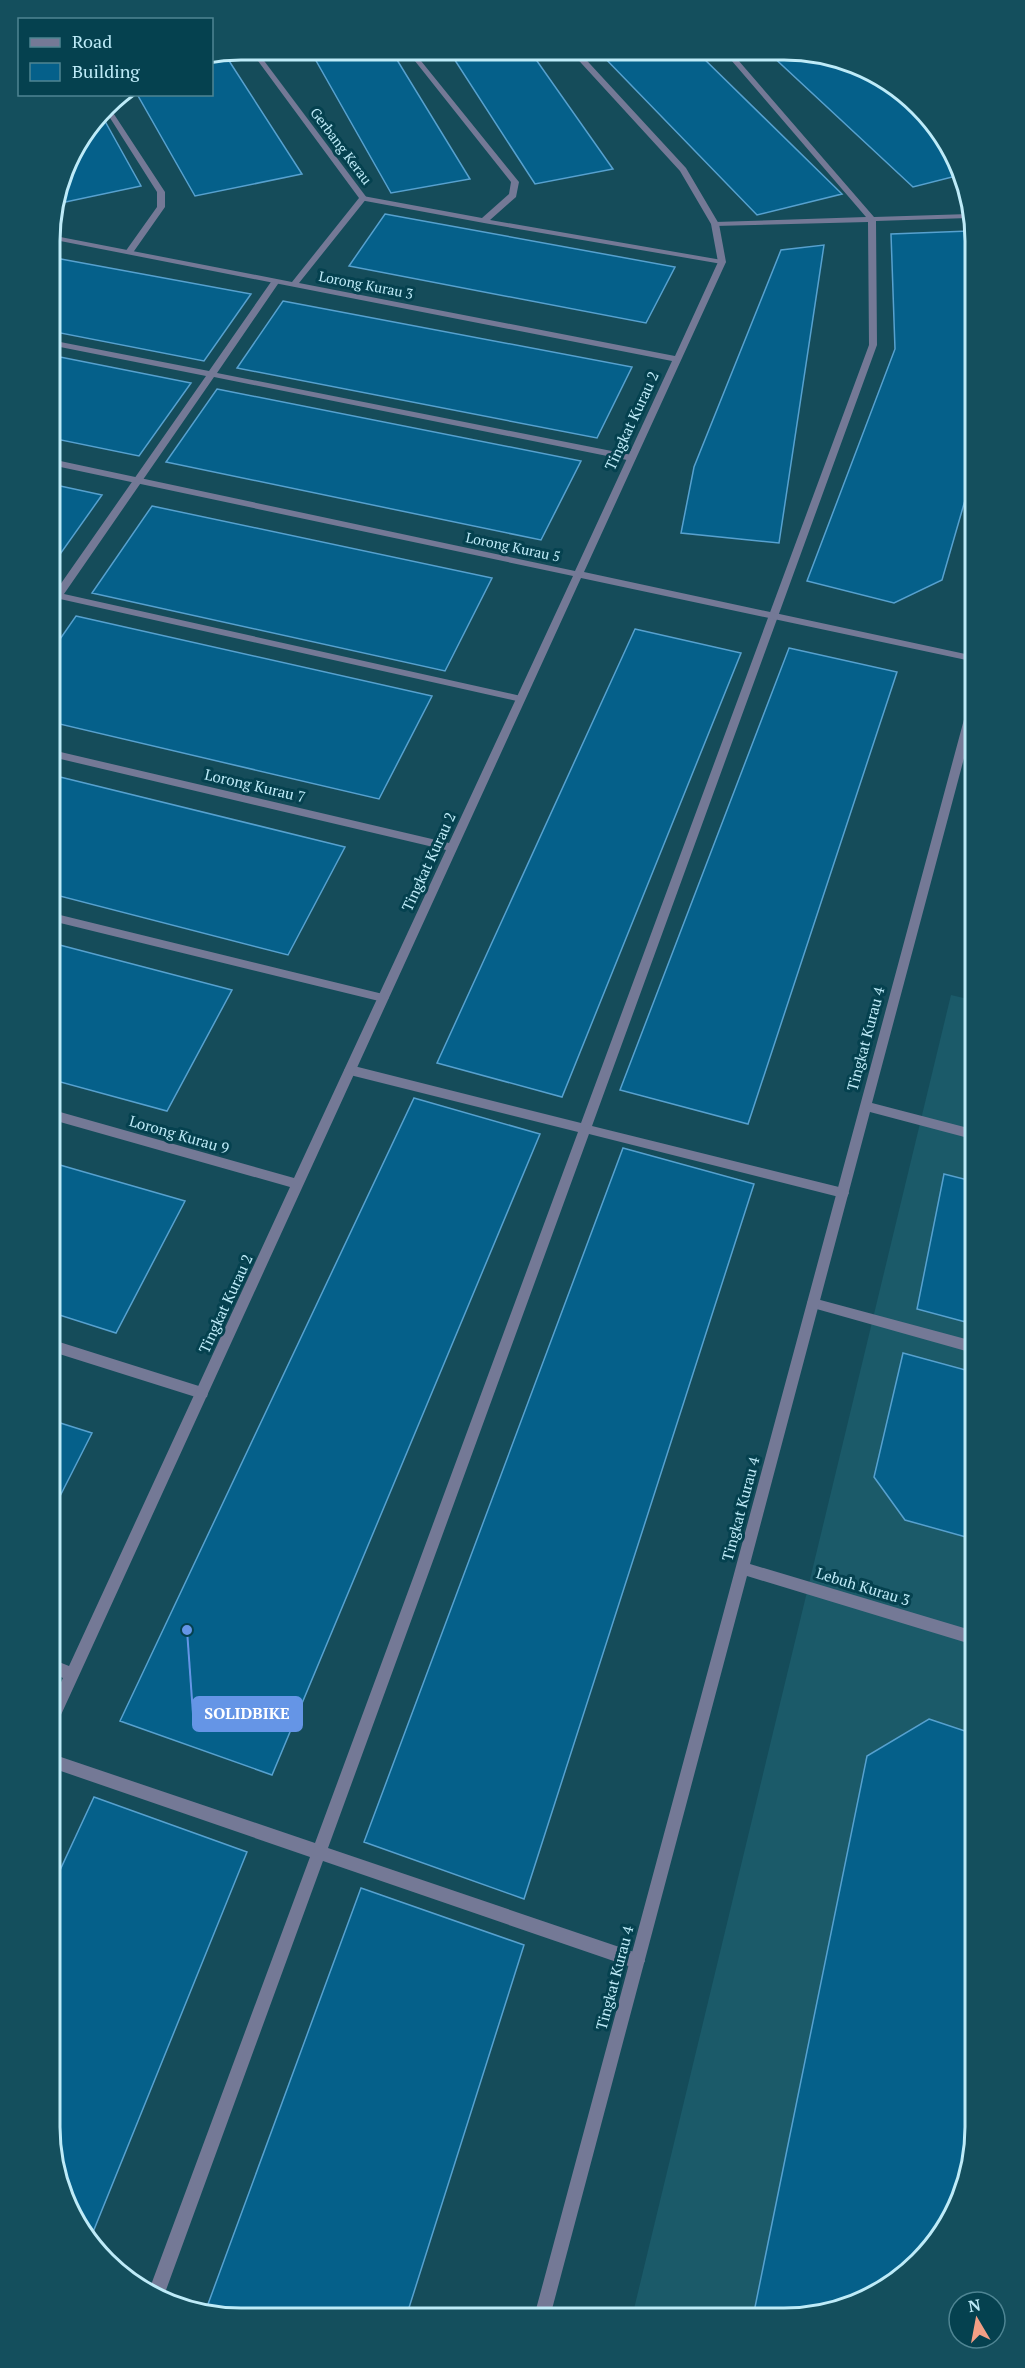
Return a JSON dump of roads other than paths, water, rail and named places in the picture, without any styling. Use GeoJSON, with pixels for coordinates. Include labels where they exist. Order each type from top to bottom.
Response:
{"type":"FeatureCollection","features":[{"type":"Feature","properties":{"kind":"street","name":"Gerbang Kerau"},"geometry":{"type":"LineString","coordinates":[[260,60],[363,198],[294,284]]}},
{"type":"Feature","properties":{"kind":"street"},"geometry":{"type":"LineString","coordinates":[[417,60],[515,182],[513,195],[484,222]]}},
{"type":"Feature","properties":{"kind":"street"},"geometry":{"type":"LineString","coordinates":[[363,198],[484,222],[722,262],[715,224],[683,170],[582,60]]}},
{"type":"Feature","properties":{"kind":"street"},"geometry":{"type":"LineString","coordinates":[[158,2288],[873,345],[872,219],[736,60]]}},
{"type":"Feature","properties":{"kind":"street"},"geometry":{"type":"LineString","coordinates":[[112,114],[161,192],[161,207],[129,252]]}},
{"type":"Feature","properties":{"kind":"street"},"geometry":{"type":"LineString","coordinates":[[715,224],[963,216]]}},
{"type":"Feature","properties":{"kind":"street","name":"Lorong Kurau 3"},"geometry":{"type":"LineString","coordinates":[[60,239],[677,359]]}},
{"type":"Feature","properties":{"kind":"street","name":"Tingkat Kurau 2"},"geometry":{"type":"LineString","coordinates":[[60,1699],[722,262]]}},
{"type":"Feature","properties":{"kind":"street"},"geometry":{"type":"LineString","coordinates":[[60,587],[138,480],[276,281]]}},
{"type":"Feature","properties":{"kind":"street"},"geometry":{"type":"LineString","coordinates":[[60,344],[632,458]]}},
{"type":"Feature","properties":{"kind":"street","name":"Lorong Kurau 5"},"geometry":{"type":"LineString","coordinates":[[60,464],[965,657]]}},
{"type":"Feature","properties":{"kind":"street"},"geometry":{"type":"LineString","coordinates":[[60,596],[521,699]]}},
{"type":"Feature","properties":{"kind":"street","name":"Tingkat Kurau 4"},"geometry":{"type":"LineString","coordinates":[[544,2308],[965,734]]}},
{"type":"Feature","properties":{"kind":"street","name":"Lorong Kurau 7"},"geometry":{"type":"LineString","coordinates":[[60,755],[452,848]]}},
{"type":"Feature","properties":{"kind":"street"},"geometry":{"type":"LineString","coordinates":[[60,919],[383,998]]}},
{"type":"Feature","properties":{"kind":"street"},"geometry":{"type":"LineString","coordinates":[[351,1070],[843,1192]]}},
{"type":"Feature","properties":{"kind":"street"},"geometry":{"type":"LineString","coordinates":[[865,1106],[965,1132]]}},
{"type":"Feature","properties":{"kind":"street","name":"Lorong Kurau 9"},"geometry":{"type":"LineString","coordinates":[[60,1117],[297,1184]]}},
{"type":"Feature","properties":{"kind":"street"},"geometry":{"type":"LineString","coordinates":[[813,1303],[965,1345]]}},
{"type":"Feature","properties":{"kind":"street"},"geometry":{"type":"LineString","coordinates":[[60,1348],[202,1393]]}},
{"type":"Feature","properties":{"kind":"street","name":"Lebuh Kurau 3"},"geometry":{"type":"LineString","coordinates":[[742,1568],[965,1635]]}},
{"type":"Feature","properties":{"kind":"street"},"geometry":{"type":"LineString","coordinates":[[60,1669],[72,1674]]}},
{"type":"Feature","properties":{"kind":"street"},"geometry":{"type":"LineString","coordinates":[[60,1764],[637,1961]]}},
{"type":"Feature","properties":{"kind":"place","name":"SOLIDBIKE"},"geometry":{"type":"Point","coordinates":[187,1630]}}]}
